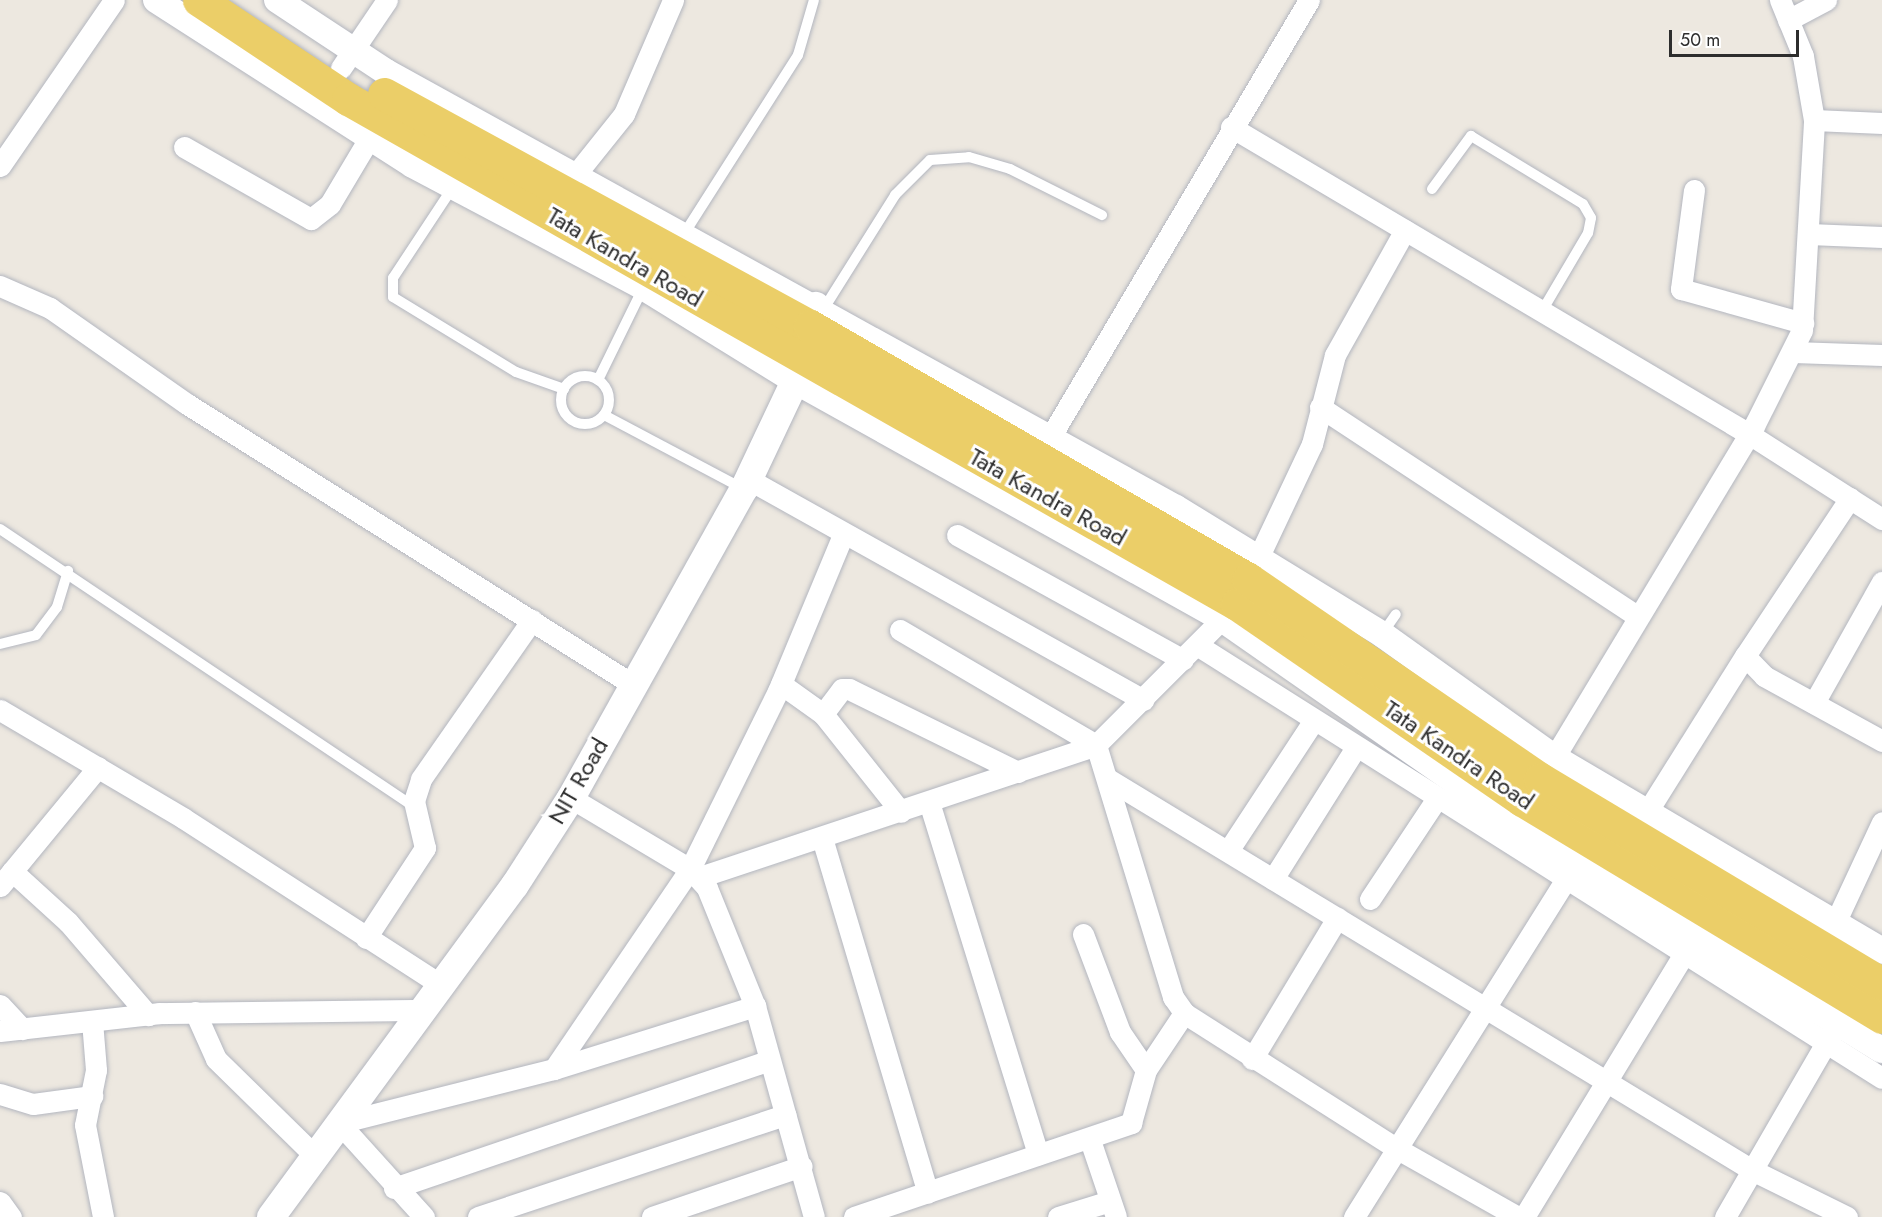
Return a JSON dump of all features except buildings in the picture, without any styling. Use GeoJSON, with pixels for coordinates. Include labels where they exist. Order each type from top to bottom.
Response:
{"type":"FeatureCollection","features":[{"type":"Feature","properties":{"kind":"main road","name":"Tata Kandra Road"},"geometry":{"type":"LineString","coordinates":[[199,0],[348,99],[798,369],[1242,590],[1379,641],[1548,768],[1882,984]]}},
{"type":"Feature","properties":{"kind":"main road","name":"Tata Kandra Road"},"geometry":{"type":"LineString","coordinates":[[240,0],[816,314],[1043,448],[1169,518],[1242,590],[1522,800],[1882,1017]]}},
{"type":"Feature","properties":{"kind":"main road","name":"NIT Road"},"geometry":{"type":"LineString","coordinates":[[272,1216],[441,986],[571,798],[632,684],[746,484],[798,369],[816,314]]}},
{"type":"Feature","properties":{"kind":"street"},"geometry":{"type":"LineString","coordinates":[[0,166],[6,142],[114,0]]}},
{"type":"Feature","properties":{"kind":"street"},"geometry":{"type":"LineString","coordinates":[[156,0],[370,137],[453,187],[647,280]]}},
{"type":"Feature","properties":{"kind":"street"},"geometry":{"type":"LineString","coordinates":[[277,0],[346,59],[576,174],[684,234],[816,314]]}},
{"type":"Feature","properties":{"kind":"street"},"geometry":{"type":"LineString","coordinates":[[346,59],[387,0]]}},
{"type":"Feature","properties":{"kind":"street"},"geometry":{"type":"LineString","coordinates":[[576,174],[624,114],[673,0]]}},
{"type":"Feature","properties":{"kind":"street"},"geometry":{"type":"LineString","coordinates":[[1043,448],[1231,127],[1309,0]]}},
{"type":"Feature","properties":{"kind":"street"},"geometry":{"type":"LineString","coordinates":[[1780,0],[1803,56],[1814,120],[1803,323],[1793,352],[1749,434],[1548,768],[1647,812],[1882,951]]}},
{"type":"Feature","properties":{"kind":"street"},"geometry":{"type":"LineString","coordinates":[[1788,20],[1826,0]]}},
{"type":"Feature","properties":{"kind":"street"},"geometry":{"type":"LineString","coordinates":[[1814,120],[1882,123]]}},
{"type":"Feature","properties":{"kind":"street"},"geometry":{"type":"LineString","coordinates":[[1231,127],[1749,434],[1882,519]]}},
{"type":"Feature","properties":{"kind":"street"},"geometry":{"type":"LineString","coordinates":[[184,147],[312,219],[330,204],[370,137]]}},
{"type":"Feature","properties":{"kind":"street"},"geometry":{"type":"LineString","coordinates":[[1694,190],[1681,289],[1803,323]]}},
{"type":"Feature","properties":{"kind":"street"},"geometry":{"type":"LineString","coordinates":[[695,873],[822,838],[1096,745],[1190,652],[1242,590],[1312,444],[1335,355],[1405,230]]}},
{"type":"Feature","properties":{"kind":"street"},"geometry":{"type":"LineString","coordinates":[[1809,234],[1882,237]]}},
{"type":"Feature","properties":{"kind":"street"},"geometry":{"type":"LineString","coordinates":[[0,286],[50,308],[187,404],[632,684]]}},
{"type":"Feature","properties":{"kind":"street"},"geometry":{"type":"LineString","coordinates":[[1793,352],[1882,355]]}},
{"type":"Feature","properties":{"kind":"street"},"geometry":{"type":"LineString","coordinates":[[1320,407],[1638,617]]}},
{"type":"Feature","properties":{"kind":"street"},"geometry":{"type":"LineString","coordinates":[[746,484],[1144,700]]}},
{"type":"Feature","properties":{"kind":"street"},"geometry":{"type":"LineString","coordinates":[[1647,812],[1745,656],[1850,498]]}},
{"type":"Feature","properties":{"kind":"street"},"geometry":{"type":"LineString","coordinates":[[957,535],[1190,652],[1314,720],[1437,798],[1572,871],[1832,1032],[1882,1078]]}},
{"type":"Feature","properties":{"kind":"street"},"geometry":{"type":"LineString","coordinates":[[554,1069],[695,873],[781,684],[843,536]]}},
{"type":"Feature","properties":{"kind":"street"},"geometry":{"type":"LineString","coordinates":[[1814,703],[1882,582]]}},
{"type":"Feature","properties":{"kind":"street"},"geometry":{"type":"LineString","coordinates":[[1242,590],[1572,871],[1684,954],[1832,1032],[1882,1050]]}},
{"type":"Feature","properties":{"kind":"street"},"geometry":{"type":"LineString","coordinates":[[366,938],[425,848],[417,809],[421,779],[532,620]]}},
{"type":"Feature","properties":{"kind":"street"},"geometry":{"type":"LineString","coordinates":[[900,630],[1096,745],[1173,997],[1184,1013],[1252,1059],[1396,1148],[1518,1217]]}},
{"type":"Feature","properties":{"kind":"street"},"geometry":{"type":"LineString","coordinates":[[1745,656],[1764,676],[1882,741]]}},
{"type":"Feature","properties":{"kind":"street"},"geometry":{"type":"LineString","coordinates":[[781,684],[823,714],[901,812]]}},
{"type":"Feature","properties":{"kind":"street"},"geometry":{"type":"LineString","coordinates":[[823,714],[842,689],[849,689],[1018,772]]}},
{"type":"Feature","properties":{"kind":"street"},"geometry":{"type":"LineString","coordinates":[[0,710],[98,767],[441,986]]}},
{"type":"Feature","properties":{"kind":"street"},"geometry":{"type":"LineString","coordinates":[[1228,851],[1314,720]]}},
{"type":"Feature","properties":{"kind":"street"},"geometry":{"type":"LineString","coordinates":[[1273,879],[1356,747]]}},
{"type":"Feature","properties":{"kind":"street"},"geometry":{"type":"LineString","coordinates":[[98,767],[6,878],[68,922],[148,1015]]}},
{"type":"Feature","properties":{"kind":"street"},"geometry":{"type":"LineString","coordinates":[[1108,779],[1752,1170],[1847,1217]]}},
{"type":"Feature","properties":{"kind":"street"},"geometry":{"type":"LineString","coordinates":[[571,798],[695,873],[755,1006],[785,1115],[802,1166],[814,1217]]}},
{"type":"Feature","properties":{"kind":"street"},"geometry":{"type":"LineString","coordinates":[[1370,899],[1437,798]]}},
{"type":"Feature","properties":{"kind":"street"},"geometry":{"type":"LineString","coordinates":[[929,802],[1038,1155]]}},
{"type":"Feature","properties":{"kind":"street"},"geometry":{"type":"LineString","coordinates":[[1835,923],[1882,822]]}},
{"type":"Feature","properties":{"kind":"street"},"geometry":{"type":"LineString","coordinates":[[822,838],[928,1192]]}},
{"type":"Feature","properties":{"kind":"street"},"geometry":{"type":"LineString","coordinates":[[1354,1217],[1572,871]]}},
{"type":"Feature","properties":{"kind":"street"},"geometry":{"type":"LineString","coordinates":[[1252,1059],[1337,918]]}},
{"type":"Feature","properties":{"kind":"street"},"geometry":{"type":"LineString","coordinates":[[1083,934],[1120,1032],[1146,1070]]}},
{"type":"Feature","properties":{"kind":"street"},"geometry":{"type":"LineString","coordinates":[[1524,1217],[1609,1083],[1684,954]]}},
{"type":"Feature","properties":{"kind":"street"},"geometry":{"type":"LineString","coordinates":[[0,1005],[22,1029]]}},
{"type":"Feature","properties":{"kind":"street"},"geometry":{"type":"LineString","coordinates":[[424,1217],[394,1188],[339,1123],[554,1069],[755,1006]]}},
{"type":"Feature","properties":{"kind":"street"},"geometry":{"type":"LineString","coordinates":[[0,1031],[195,1012],[423,1010]]}},
{"type":"Feature","properties":{"kind":"street"},"geometry":{"type":"LineString","coordinates":[[195,1012],[216,1059],[315,1156]]}},
{"type":"Feature","properties":{"kind":"street"},"geometry":{"type":"LineString","coordinates":[[854,1217],[1038,1155],[1090,1140],[1137,1117],[1146,1070],[1184,1013]]}},
{"type":"Feature","properties":{"kind":"street"},"geometry":{"type":"LineString","coordinates":[[92,1021],[92,1096],[85,1125],[103,1217]]}},
{"type":"Feature","properties":{"kind":"street"},"geometry":{"type":"LineString","coordinates":[[1725,1217],[1832,1032]]}},
{"type":"Feature","properties":{"kind":"street"},"geometry":{"type":"LineString","coordinates":[[394,1188],[769,1060]]}},
{"type":"Feature","properties":{"kind":"street"},"geometry":{"type":"LineString","coordinates":[[0,1094],[33,1104],[92,1096]]}},
{"type":"Feature","properties":{"kind":"street"},"geometry":{"type":"LineString","coordinates":[[478,1217],[785,1115]]}},
{"type":"Feature","properties":{"kind":"street"},"geometry":{"type":"LineString","coordinates":[[1058,1217],[1113,1209],[1090,1140]]}},
{"type":"Feature","properties":{"kind":"street"},"geometry":{"type":"LineString","coordinates":[[652,1217],[802,1166]]}},
{"type":"Feature","properties":{"kind":"street"},"geometry":{"type":"LineString","coordinates":[[0,1202],[11,1217]]}},
{"type":"Feature","properties":{"kind":"lane"},"geometry":{"type":"LineString","coordinates":[[684,234],[798,55],[814,0]]}},
{"type":"Feature","properties":{"kind":"lane"},"geometry":{"type":"LineString","coordinates":[[1432,189],[1471,136],[1583,204],[1591,218],[1588,233],[1542,311]]}},
{"type":"Feature","properties":{"kind":"lane"},"geometry":{"type":"LineString","coordinates":[[816,314],[895,195],[930,160],[969,157],[1011,169],[1102,215]]}},
{"type":"Feature","properties":{"kind":"lane"},"geometry":{"type":"LineString","coordinates":[[453,187],[393,278],[393,297],[516,372],[564,389]]}},
{"type":"Feature","properties":{"kind":"lane"},"geometry":{"type":"LineString","coordinates":[[598,380],[647,280]]}},
{"type":"Feature","properties":{"kind":"lane"},"geometry":{"type":"LineString","coordinates":[[575,378],[598,380],[608,392],[604,415],[591,424],[569,418],[561,404],[564,389],[575,378]]}},
{"type":"Feature","properties":{"kind":"lane"},"geometry":{"type":"LineString","coordinates":[[604,415],[746,484]]}},
{"type":"Feature","properties":{"kind":"lane"},"geometry":{"type":"LineString","coordinates":[[0,529],[68,571],[417,809]]}},
{"type":"Feature","properties":{"kind":"lane"},"geometry":{"type":"LineString","coordinates":[[0,644],[36,635],[57,607],[68,571]]}}]}
